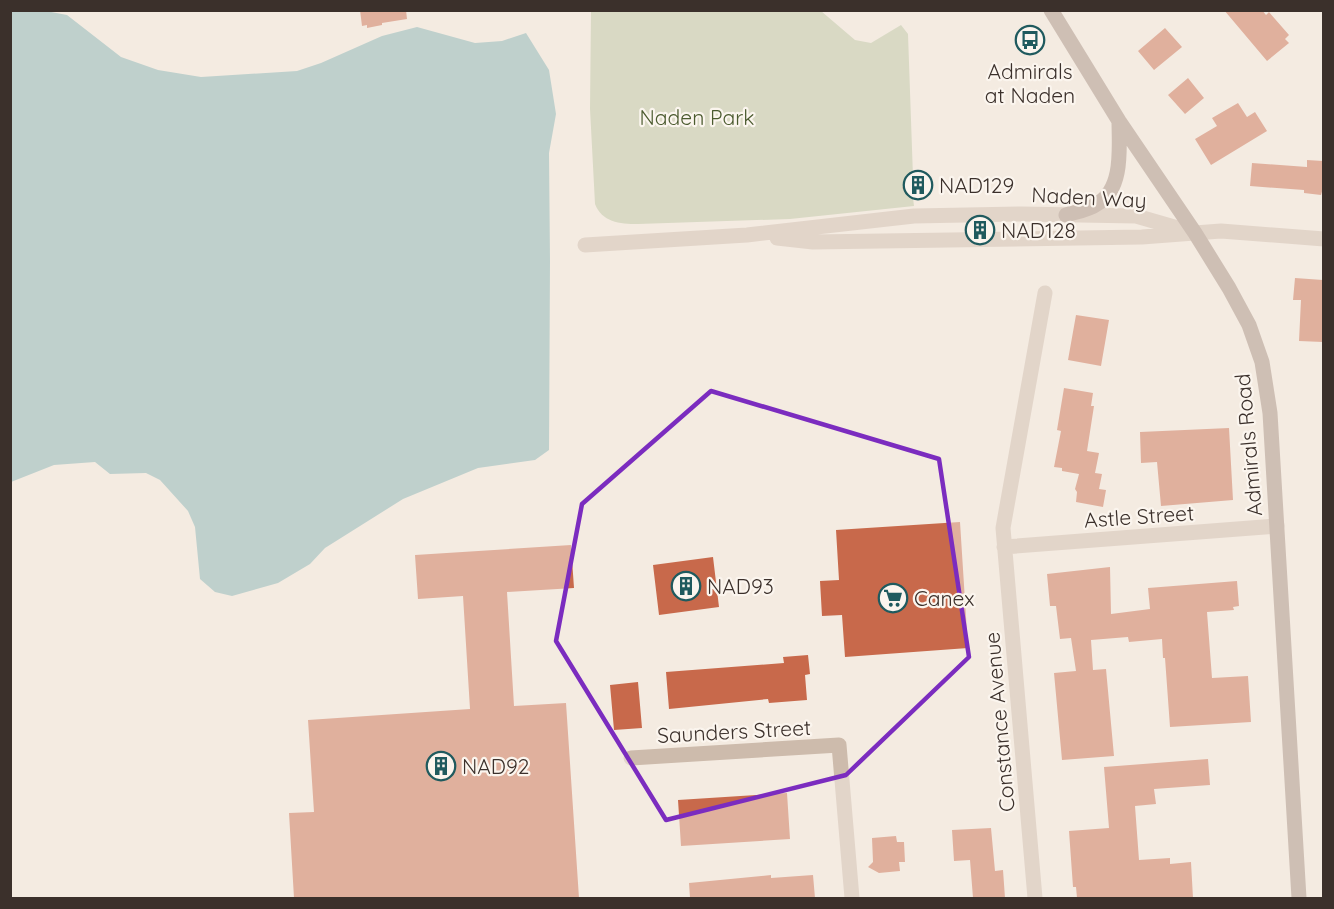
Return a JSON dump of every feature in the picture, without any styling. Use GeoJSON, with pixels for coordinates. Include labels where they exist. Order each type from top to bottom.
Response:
{"type":"FeatureCollection","features":[{"type":"Feature","properties":{"kind":"main road","name":"Admirals Road"},"geometry":{"type":"LineString","coordinates":[[1051,10],[1119,121],[1195,233],[1229,288],[1244,316],[1262,362],[1270,413],[1299,898]]}},
{"type":"Feature","properties":{"kind":"main road"},"geometry":{"type":"LineString","coordinates":[[1066,215],[1098,204],[1109,194],[1118,172],[1119,121]]}},
{"type":"Feature","properties":{"kind":"street","name":"Naden Way"},"geometry":{"type":"LineString","coordinates":[[585,245],[747,235],[914,216],[1136,216],[1195,233]]}},
{"type":"Feature","properties":{"kind":"street"},"geometry":{"type":"LineString","coordinates":[[1195,233],[1221,231],[1323,239]]}},
{"type":"Feature","properties":{"kind":"street","name":"Naden Way"},"geometry":{"type":"LineString","coordinates":[[747,235],[813,242],[1142,237],[1195,233]]}},
{"type":"Feature","properties":{"kind":"street","name":"Constance Avenue"},"geometry":{"type":"LineString","coordinates":[[1035,898],[1003,528],[1045,293]]}},
{"type":"Feature","properties":{"kind":"street","name":"Astle Street"},"geometry":{"type":"LineString","coordinates":[[1004,547],[1276,526]]}},
{"type":"Feature","properties":{"kind":"street","name":"Saunders Street"},"geometry":{"type":"LineString","coordinates":[[631,758],[839,746],[852,898]]}},
{"type":"Feature","properties":{"kind":"highlighted area"},"geometry":{"type":"Polygon","coordinates":[[[711,391],[939,459],[969,657],[846,775],[666,820],[556,641],[582,504],[711,391]]]}},
{"type":"Feature","properties":{"kind":"green space","name":"Naden Park"},"geometry":{"type":"Polygon","coordinates":[[[591,11],[821,11],[855,40],[871,43],[901,25],[908,34],[913,177],[909,196],[913,198],[914,206],[790,219],[638,224],[612,221],[602,215],[595,204],[590,109],[591,11]]]}},
{"type":"Feature","properties":{"kind":"water"},"geometry":{"type":"Polygon","coordinates":[[[11,10],[46,11],[67,15],[121,57],[158,70],[201,77],[297,71],[382,36],[417,27],[475,43],[502,41],[526,33],[549,70],[556,114],[549,153],[549,450],[535,460],[478,468],[403,499],[325,548],[310,564],[278,583],[232,596],[215,592],[200,579],[195,527],[188,511],[160,480],[146,473],[110,474],[95,462],[54,465],[11,482],[11,10]]]}},
{"type":"Feature","properties":{"kind":"building"},"geometry":{"type":"Polygon","coordinates":[[[360,10],[406,10],[407,19],[367,28],[367,25],[362,26],[360,10]]]}},
{"type":"Feature","properties":{"kind":"building"},"geometry":{"type":"Polygon","coordinates":[[[1224,10],[1262,10],[1266,15],[1269,12],[1289,35],[1285,39],[1289,43],[1267,61],[1224,10]]]}},
{"type":"Feature","properties":{"kind":"building"},"geometry":{"type":"Polygon","coordinates":[[[1165,28],[1182,47],[1154,70],[1138,51],[1165,28]]]}},
{"type":"Feature","properties":{"kind":"building"},"geometry":{"type":"Polygon","coordinates":[[[1188,78],[1204,98],[1185,114],[1168,95],[1188,78]]]}},
{"type":"Feature","properties":{"kind":"building"},"geometry":{"type":"Polygon","coordinates":[[[1238,103],[1247,117],[1255,112],[1267,131],[1211,165],[1195,139],[1217,126],[1212,118],[1238,103]]]}},
{"type":"Feature","properties":{"kind":"building"},"geometry":{"type":"Polygon","coordinates":[[[1307,160],[1323,161],[1321,195],[1304,193],[1304,190],[1250,186],[1252,163],[1307,167],[1307,160]]]}},
{"type":"Feature","properties":{"kind":"building","name":"NAD129"},"geometry":{"type":"Polygon","coordinates":[[[913,177],[926,190],[915,200],[902,188],[913,177]]]}},
{"type":"Feature","properties":{"kind":"building"},"geometry":{"type":"Polygon","coordinates":[[[1295,278],[1323,280],[1323,342],[1299,341],[1301,300],[1293,300],[1295,278]]]}},
{"type":"Feature","properties":{"kind":"building"},"geometry":{"type":"Polygon","coordinates":[[[1076,315],[1109,320],[1101,366],[1068,360],[1076,315]]]}},
{"type":"Feature","properties":{"kind":"building"},"geometry":{"type":"Polygon","coordinates":[[[1064,388],[1093,393],[1091,406],[1094,406],[1087,451],[1099,453],[1095,473],[1102,474],[1099,489],[1106,490],[1103,507],[1076,502],[1075,489],[1079,474],[1054,467],[1061,431],[1057,430],[1064,388]]]}},
{"type":"Feature","properties":{"kind":"building"},"geometry":{"type":"Polygon","coordinates":[[[1229,428],[1233,500],[1161,506],[1157,462],[1141,463],[1140,432],[1229,428]]]}},
{"type":"Feature","properties":{"kind":"building","name":"Canex"},"geometry":{"type":"Polygon","coordinates":[[[960,522],[968,648],[845,657],[842,615],[822,616],[820,581],[839,580],[836,530],[960,522]]]}},
{"type":"Feature","properties":{"kind":"building","name":"NAD92"},"geometry":{"type":"Polygon","coordinates":[[[571,545],[574,588],[507,592],[514,706],[566,703],[579,898],[294,898],[289,813],[314,812],[308,720],[470,709],[463,596],[418,599],[415,555],[571,545]]]}},
{"type":"Feature","properties":{"kind":"building","name":"NAD93"},"geometry":{"type":"Polygon","coordinates":[[[713,557],[719,607],[659,615],[653,565],[713,557]]]}},
{"type":"Feature","properties":{"kind":"building"},"geometry":{"type":"Polygon","coordinates":[[[1110,567],[1111,614],[1150,609],[1148,588],[1237,581],[1239,606],[1233,607],[1234,610],[1207,612],[1212,678],[1248,676],[1251,722],[1170,727],[1162,639],[1129,642],[1128,637],[1091,640],[1093,670],[1106,669],[1114,756],[1062,760],[1054,673],[1076,671],[1071,638],[1060,639],[1056,606],[1050,606],[1047,574],[1110,567]]]}},
{"type":"Feature","properties":{"kind":"building"},"geometry":{"type":"Polygon","coordinates":[[[808,655],[810,674],[805,675],[807,700],[769,703],[768,699],[669,709],[666,672],[784,663],[783,657],[808,655]]]}},
{"type":"Feature","properties":{"kind":"building"},"geometry":{"type":"Polygon","coordinates":[[[638,682],[642,728],[614,730],[610,685],[638,682]]]}},
{"type":"Feature","properties":{"kind":"building"},"geometry":{"type":"Polygon","coordinates":[[[1208,759],[1210,785],[1154,789],[1156,804],[1135,806],[1139,860],[1170,858],[1170,864],[1191,862],[1193,898],[1077,898],[1076,887],[1073,887],[1069,831],[1109,828],[1104,767],[1208,759]]]}},
{"type":"Feature","properties":{"kind":"building"},"geometry":{"type":"Polygon","coordinates":[[[787,793],[790,839],[681,846],[678,800],[787,793]]]}},
{"type":"Feature","properties":{"kind":"building"},"geometry":{"type":"Polygon","coordinates":[[[991,828],[995,871],[1003,870],[1005,898],[973,898],[970,860],[954,861],[952,830],[991,828]]]}},
{"type":"Feature","properties":{"kind":"building"},"geometry":{"type":"Polygon","coordinates":[[[896,836],[897,842],[904,842],[905,862],[899,862],[900,871],[879,873],[868,867],[873,862],[872,838],[896,836]]]}},
{"type":"Feature","properties":{"kind":"building"},"geometry":{"type":"Polygon","coordinates":[[[771,875],[771,878],[813,875],[815,898],[690,898],[689,883],[771,875]]]}},
{"type":"Feature","properties":{"kind":"place","name":"Admirals at Naden"},"geometry":{"type":"Point","coordinates":[1030,40]}},
{"type":"Feature","properties":{"kind":"place","name":"NAD129"},"geometry":{"type":"Point","coordinates":[918,185]}},
{"type":"Feature","properties":{"kind":"place","name":"NAD128"},"geometry":{"type":"Point","coordinates":[980,230]}},
{"type":"Feature","properties":{"kind":"place","name":"NAD93"},"geometry":{"type":"Point","coordinates":[686,586]}},
{"type":"Feature","properties":{"kind":"place","name":"Canex"},"geometry":{"type":"Point","coordinates":[893,598]}},
{"type":"Feature","properties":{"kind":"place","name":"NAD92"},"geometry":{"type":"Point","coordinates":[441,766]}}]}
